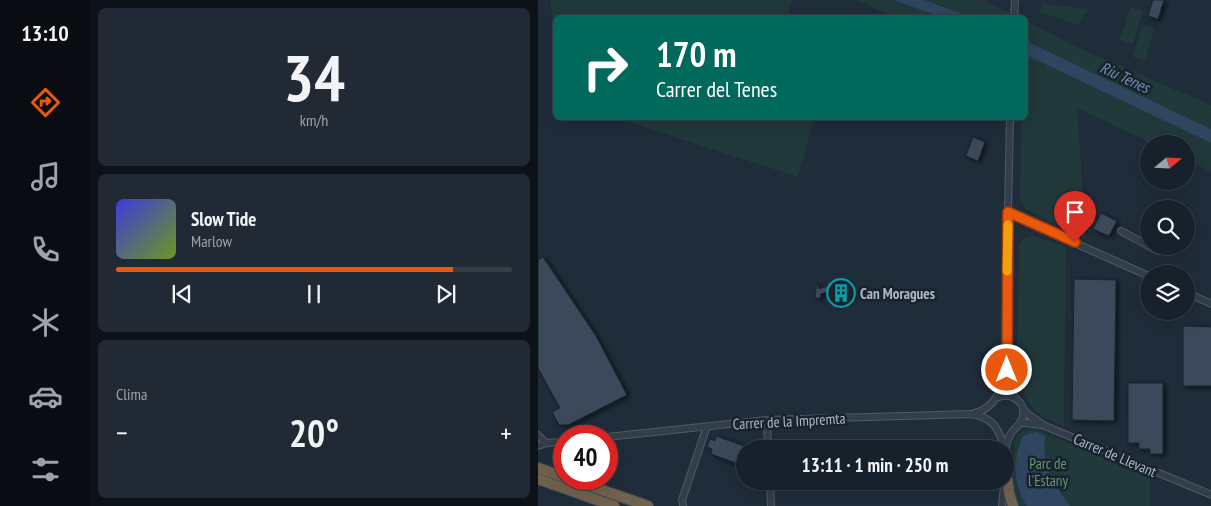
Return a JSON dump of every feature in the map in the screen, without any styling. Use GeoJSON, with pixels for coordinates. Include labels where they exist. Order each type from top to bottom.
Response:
{"type":"FeatureCollection","features":[{"type":"Feature","properties":{"kind":"highway"},"geometry":{"type":"LineString","coordinates":[[538,468],[553,473]]}},
{"type":"Feature","properties":{"kind":"highway"},"geometry":{"type":"LineString","coordinates":[[538,479],[614,506]]}},
{"type":"Feature","properties":{"kind":"highway"},"geometry":{"type":"LineString","coordinates":[[602,490],[648,506]]}},
{"type":"Feature","properties":{"kind":"highway"},"geometry":{"type":"LineString","coordinates":[[1009,490],[1013,506]]}},
{"type":"Feature","properties":{"kind":"street"},"geometry":{"type":"LineString","coordinates":[[1014,15],[1015,0]]}},
{"type":"Feature","properties":{"kind":"street"},"geometry":{"type":"LineString","coordinates":[[971,414],[980,412],[996,398],[1004,382],[1007,370],[1010,120]]}},
{"type":"Feature","properties":{"kind":"street"},"geometry":{"type":"LineString","coordinates":[[1008,212],[1140,272]]}},
{"type":"Feature","properties":{"kind":"street"},"geometry":{"type":"LineString","coordinates":[[1121,231],[1140,241]]}},
{"type":"Feature","properties":{"kind":"street"},"geometry":{"type":"LineString","coordinates":[[1195,297],[1212,304]]}},
{"type":"Feature","properties":{"kind":"street"},"geometry":{"type":"LineString","coordinates":[[1007,370],[1014,398]]}},
{"type":"Feature","properties":{"kind":"street"},"geometry":{"type":"LineString","coordinates":[[996,398],[1005,395],[1014,398],[1018,400],[1023,408],[1023,417],[1009,440]]}},
{"type":"Feature","properties":{"kind":"street"},"geometry":{"type":"LineString","coordinates":[[990,405],[988,414],[990,422]]}},
{"type":"Feature","properties":{"kind":"street","name":"Carrer de Llevant"},"geometry":{"type":"LineString","coordinates":[[1023,408],[1028,415],[1045,426],[1212,495]]}},
{"type":"Feature","properties":{"kind":"street"},"geometry":{"type":"LineString","coordinates":[[971,414],[981,415],[990,422],[996,428],[1002,440]]}},
{"type":"Feature","properties":{"kind":"street","name":"Carrer de la Impremta"},"geometry":{"type":"LineString","coordinates":[[618,436],[767,420],[971,414]]}},
{"type":"Feature","properties":{"kind":"street"},"geometry":{"type":"LineString","coordinates":[[767,420],[768,440]]}},
{"type":"Feature","properties":{"kind":"street"},"geometry":{"type":"LineString","coordinates":[[996,428],[1004,431],[1012,430],[1018,426],[1034,423],[1045,426]]}},
{"type":"Feature","properties":{"kind":"street"},"geometry":{"type":"LineString","coordinates":[[683,506],[682,500],[707,426]]}},
{"type":"Feature","properties":{"kind":"street"},"geometry":{"type":"LineString","coordinates":[[538,435],[546,444]]}},
{"type":"Feature","properties":{"kind":"street"},"geometry":{"type":"LineString","coordinates":[[538,446],[553,443]]}},
{"type":"Feature","properties":{"kind":"street"},"geometry":{"type":"LineString","coordinates":[[770,490],[771,506]]}},
{"type":"Feature","properties":{"kind":"street"},"geometry":{"type":"LineString","coordinates":[[1004,490],[1004,506]]}},
{"type":"Feature","properties":{"kind":"green space"},"geometry":{"type":"Polygon","coordinates":[[[550,0],[792,0],[788,15],[553,15],[553,19],[550,0]]]}},
{"type":"Feature","properties":{"kind":"green space"},"geometry":{"type":"Polygon","coordinates":[[[856,0],[893,0],[935,15],[890,15],[856,0]]]}},
{"type":"Feature","properties":{"kind":"green space"},"geometry":{"type":"Polygon","coordinates":[[[924,0],[983,0],[1014,15],[965,15],[924,0]]]}},
{"type":"Feature","properties":{"kind":"green space"},"geometry":{"type":"Polygon","coordinates":[[[1042,4],[1089,9],[1079,25],[1040,12],[1042,4]]]}},
{"type":"Feature","properties":{"kind":"green space"},"geometry":{"type":"Polygon","coordinates":[[[1130,7],[1143,11],[1133,44],[1120,40],[1130,7]]]}},
{"type":"Feature","properties":{"kind":"green space"},"geometry":{"type":"Polygon","coordinates":[[[1028,22],[1072,45],[1211,105],[1211,129],[1028,42],[1028,22]]]}},
{"type":"Feature","properties":{"kind":"green space"},"geometry":{"type":"Polygon","coordinates":[[[1142,25],[1154,29],[1145,61],[1133,57],[1142,25]]]}},
{"type":"Feature","properties":{"kind":"green space"},"geometry":{"type":"Polygon","coordinates":[[[1028,56],[1194,135],[1140,135],[1140,138],[1077,108],[1086,239],[1025,209],[1020,198],[1021,120],[1028,120],[1028,56]]]}},
{"type":"Feature","properties":{"kind":"green space"},"geometry":{"type":"Polygon","coordinates":[[[623,120],[813,120],[798,177],[623,120]]]}},
{"type":"Feature","properties":{"kind":"green space"},"geometry":{"type":"Polygon","coordinates":[[[1196,136],[1211,143],[1211,172],[1196,164],[1196,136]]]}},
{"type":"Feature","properties":{"kind":"green space"},"geometry":{"type":"Polygon","coordinates":[[[1032,235],[1066,247],[1064,426],[1041,416],[1032,408],[1017,379],[1019,245],[1022,240],[1032,235]]]}},
{"type":"Feature","properties":{"kind":"green space","name":"Parc de l'Estany"},"geometry":{"type":"Polygon","coordinates":[[[1034,428],[1150,478],[1150,506],[1019,506],[1014,489],[1014,442],[1017,436],[1034,428]]]}},
{"type":"Feature","properties":{"kind":"water"},"geometry":{"type":"Polygon","coordinates":[[[893,0],[924,0],[965,15],[935,15],[893,0]]]}},
{"type":"Feature","properties":{"kind":"water"},"geometry":{"type":"Polygon","coordinates":[[[1028,42],[1211,129],[1211,143],[1028,56],[1028,42]]]}},
{"type":"Feature","properties":{"kind":"water"},"geometry":{"type":"Polygon","coordinates":[[[1037,432],[1045,436],[1045,457],[1050,474],[1070,506],[1027,506],[1021,496],[1016,472],[1018,451],[1022,437],[1037,432]]]}},
{"type":"Feature","properties":{"kind":"building"},"geometry":{"type":"Polygon","coordinates":[[[1153,0],[1164,0],[1158,19],[1148,16],[1153,0]]]}},
{"type":"Feature","properties":{"kind":"building"},"geometry":{"type":"Polygon","coordinates":[[[973,137],[985,142],[978,161],[966,156],[973,137]]]}},
{"type":"Feature","properties":{"kind":"building"},"geometry":{"type":"Polygon","coordinates":[[[1101,213],[1117,221],[1109,236],[1093,229],[1101,213]]]}},
{"type":"Feature","properties":{"kind":"building"},"geometry":{"type":"Polygon","coordinates":[[[543,257],[596,336],[627,395],[568,425],[559,425],[552,412],[560,408],[538,368],[538,260],[543,257]]]}},
{"type":"Feature","properties":{"kind":"building"},"geometry":{"type":"Polygon","coordinates":[[[1074,279],[1116,280],[1114,421],[1072,420],[1074,279]]]}},
{"type":"Feature","properties":{"kind":"building","name":"Can Moragues"},"geometry":{"type":"Polygon","coordinates":[[[837,280],[838,282],[847,280],[853,299],[834,305],[830,291],[821,294],[821,297],[817,299],[815,296],[817,282],[819,289],[828,286],[827,283],[837,280]]]}},
{"type":"Feature","properties":{"kind":"building"},"geometry":{"type":"Polygon","coordinates":[[[1183,326],[1212,327],[1212,386],[1183,386],[1183,326]]]}},
{"type":"Feature","properties":{"kind":"building"},"geometry":{"type":"Polygon","coordinates":[[[1128,383],[1163,383],[1163,454],[1150,454],[1150,449],[1139,449],[1139,443],[1128,443],[1128,383]]]}},
{"type":"Feature","properties":{"kind":"building"},"geometry":{"type":"Polygon","coordinates":[[[716,436],[736,443],[736,463],[711,454],[712,449],[707,447],[710,439],[715,441],[716,436]]]}},
{"type":"Feature","properties":{"kind":"slow traffic"},"geometry":{"type":"LineString","coordinates":[[1007,271],[1008,225]]}},
{"type":"Feature","properties":{"kind":"place","name":"Can Moragues"},"geometry":{"type":"Point","coordinates":[841,293]}},
{"type":"Feature","properties":{"kind":"route"},"geometry":{"type":"LineString","coordinates":[[1007,370],[1008,212],[1075,242]]}},
{"type":"Feature","properties":{"kind":"water label","name":"Riu Tenes"},"geometry":{"type":"Point","coordinates":[1125,77]}}]}
